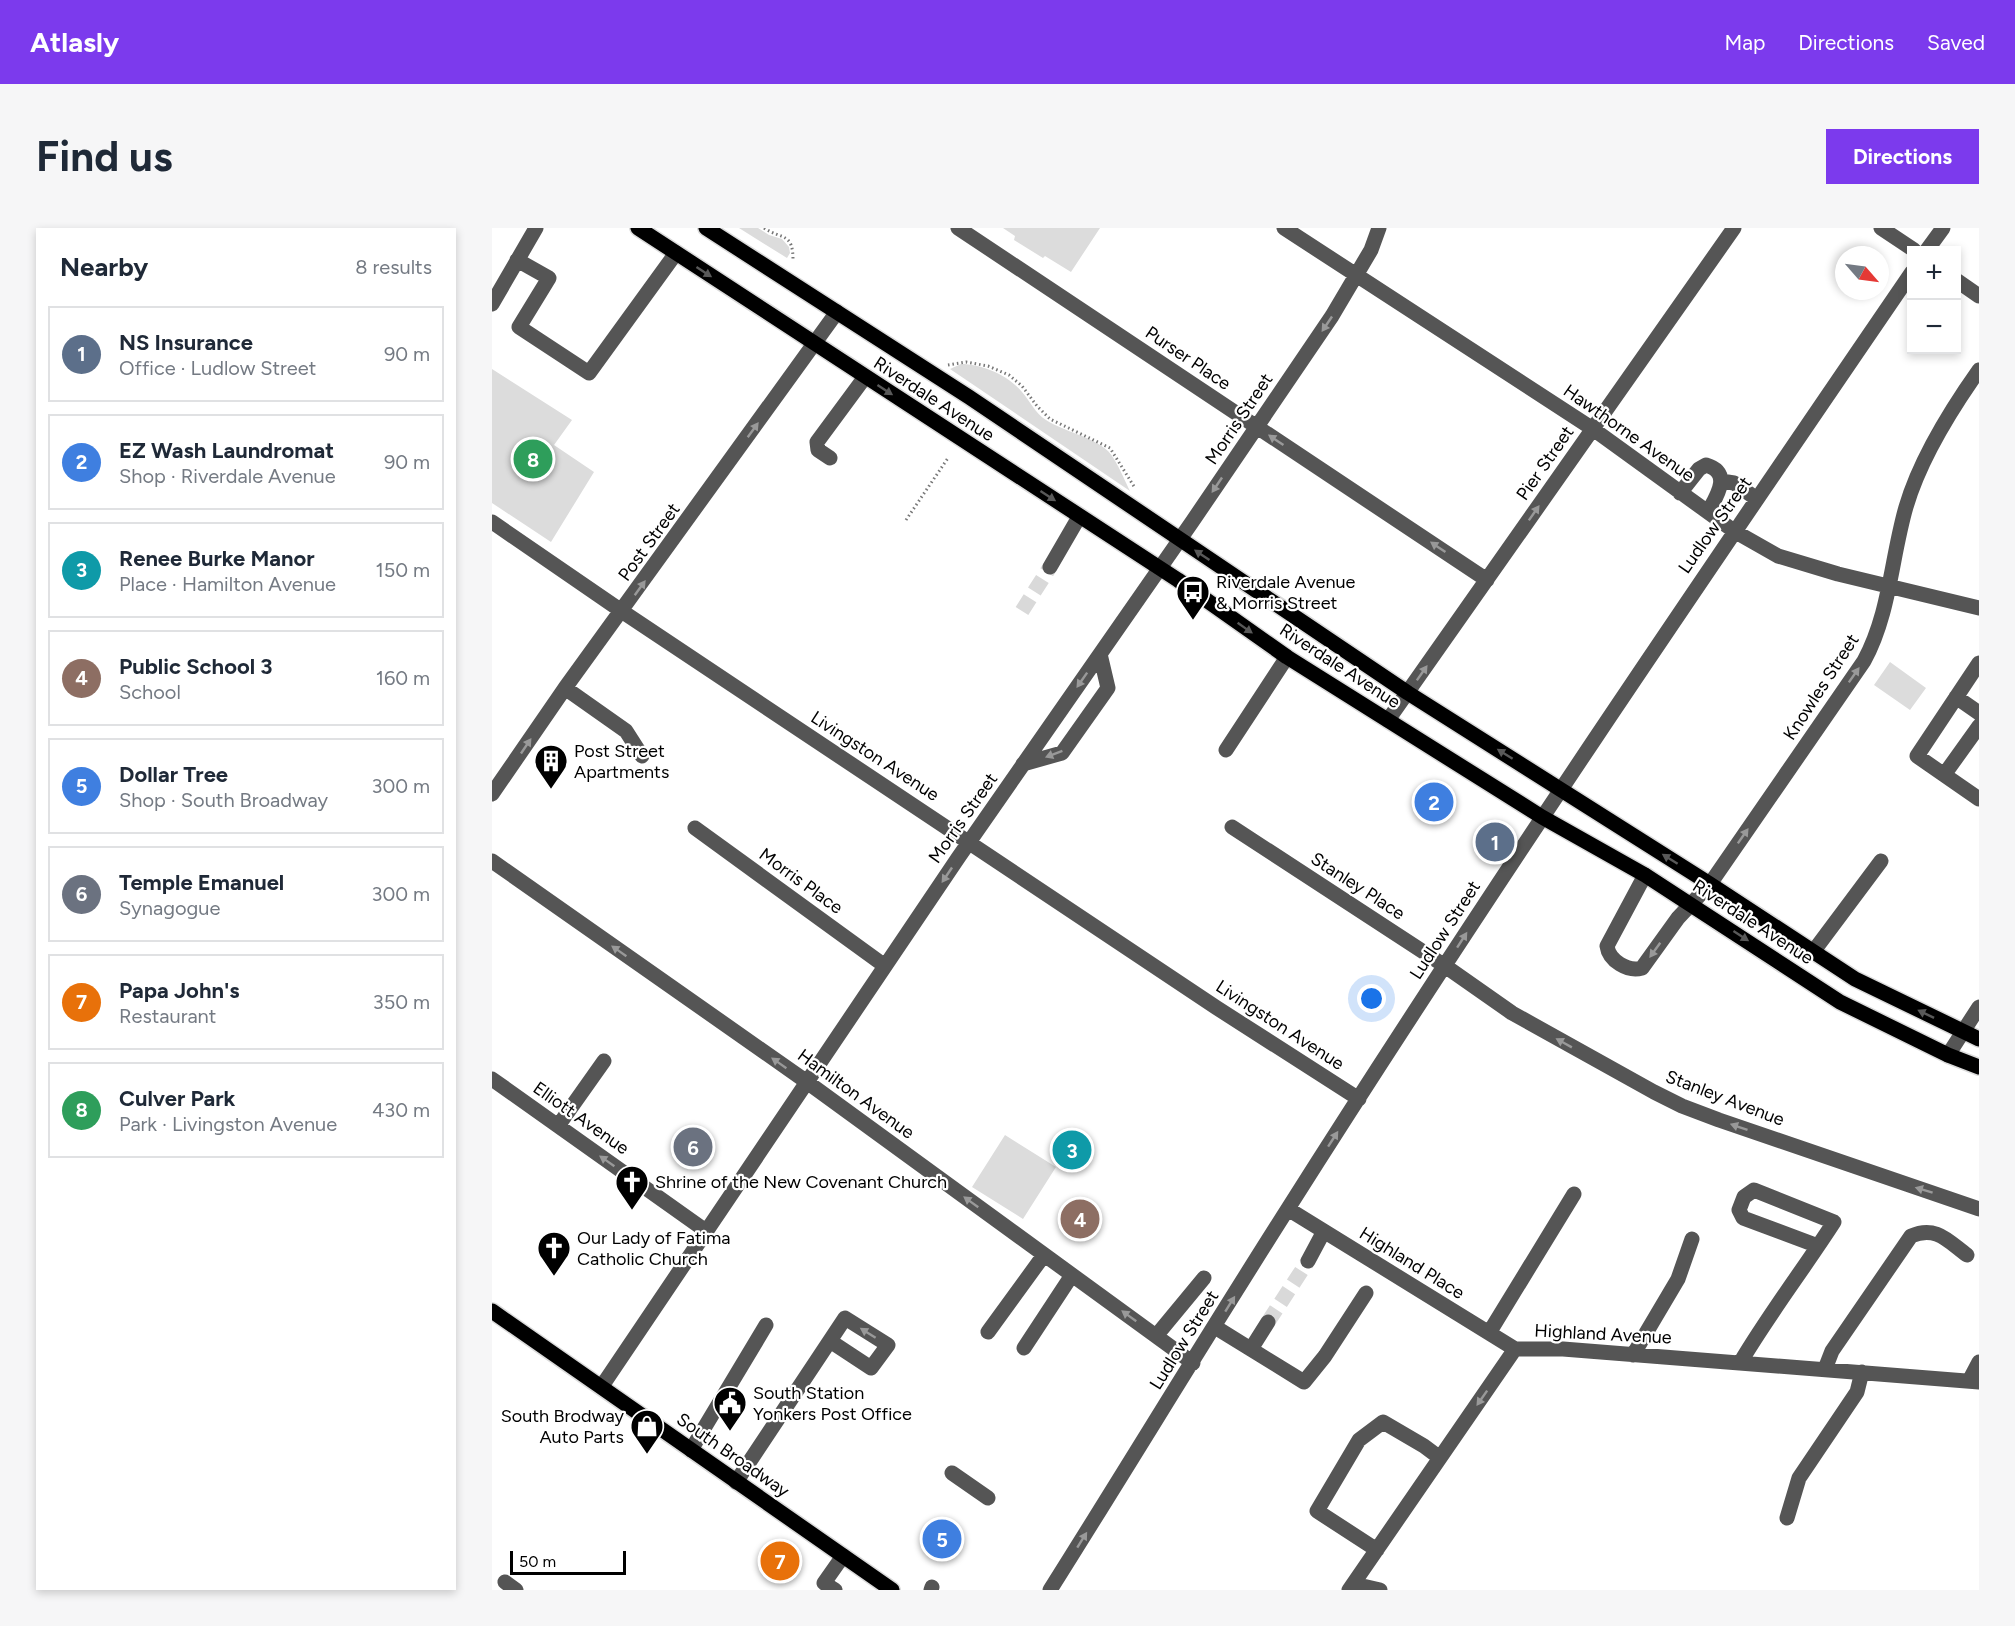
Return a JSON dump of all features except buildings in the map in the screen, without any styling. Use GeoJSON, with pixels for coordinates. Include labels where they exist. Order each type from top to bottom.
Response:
{"type":"FeatureCollection","features":[{"type":"Feature","properties":{"kind":"main road","name":"Riverdale Avenue"},"geometry":{"type":"LineString","coordinates":[[638,228],[1159,569],[1287,657],[1542,818],[1692,904],[1840,1002],[1948,1055],[1979,1067]]}},
{"type":"Feature","properties":{"kind":"main road","name":"Riverdale Avenue"},"geometry":{"type":"LineString","coordinates":[[706,228],[969,397],[1408,693],[1710,884],[1855,979],[1979,1039]]}},
{"type":"Feature","properties":{"kind":"main road","name":"South Broadway"},"geometry":{"type":"LineString","coordinates":[[492,1311],[602,1386],[888,1589]]}},
{"type":"Feature","properties":{"kind":"street"},"geometry":{"type":"LineString","coordinates":[[492,304],[536,228]]}},
{"type":"Feature","properties":{"kind":"street","name":"Purser Place"},"geometry":{"type":"LineString","coordinates":[[958,228],[1487,580]]}},
{"type":"Feature","properties":{"kind":"street","name":"Hawthorne Avenue"},"geometry":{"type":"LineString","coordinates":[[1284,228],[1593,429],[1734,531],[1778,556],[1838,574],[1979,608]]}},
{"type":"Feature","properties":{"kind":"street","name":"Morris Street"},"geometry":{"type":"LineString","coordinates":[[602,1386],[885,966],[1257,427],[1358,274],[1371,250],[1379,228]]}},
{"type":"Feature","properties":{"kind":"street","name":"Pier Street"},"geometry":{"type":"LineString","coordinates":[[1388,720],[1734,228]]}},
{"type":"Feature","properties":{"kind":"street"},"geometry":{"type":"LineString","coordinates":[[1881,228],[1908,246]]}},
{"type":"Feature","properties":{"kind":"street"},"geometry":{"type":"LineString","coordinates":[[1930,246],[1943,228]]}},
{"type":"Feature","properties":{"kind":"street"},"geometry":{"type":"LineString","coordinates":[[517,260],[549,278],[519,327],[589,373],[676,253]]}},
{"type":"Feature","properties":{"kind":"street","name":"Ludlow Street"},"geometry":{"type":"LineString","coordinates":[[1050,1590],[1288,1209],[1445,966],[1734,531],[1907,278]]}},
{"type":"Feature","properties":{"kind":"street"},"geometry":{"type":"LineString","coordinates":[[1961,283],[1979,296]]}},
{"type":"Feature","properties":{"kind":"street","name":"Post Street"},"geometry":{"type":"LineString","coordinates":[[492,794],[837,312]]}},
{"type":"Feature","properties":{"kind":"street","name":"Knowles Street"},"geometry":{"type":"LineString","coordinates":[[1645,875],[1607,946],[1612,958],[1635,970],[1642,968],[1678,918],[1710,884],[1864,661],[1875,640],[1906,506],[1931,446],[1974,388],[1979,370]]}},
{"type":"Feature","properties":{"kind":"street"},"geometry":{"type":"LineString","coordinates":[[830,458],[818,450],[817,442],[865,377]]}},
{"type":"Feature","properties":{"kind":"street"},"geometry":{"type":"LineString","coordinates":[[1680,494],[1699,469],[1706,465],[1713,467],[1722,481],[1720,490],[1708,512]]}},
{"type":"Feature","properties":{"kind":"street"},"geometry":{"type":"LineString","coordinates":[[1722,481],[1734,483],[1757,499]]}},
{"type":"Feature","properties":{"kind":"street"},"geometry":{"type":"LineString","coordinates":[[1050,567],[1079,517]]}},
{"type":"Feature","properties":{"kind":"street","name":"Livingston Avenue"},"geometry":{"type":"LineString","coordinates":[[492,522],[622,612],[1217,1008],[1359,1099]]}},
{"type":"Feature","properties":{"kind":"street"},"geometry":{"type":"LineString","coordinates":[[1023,764],[1062,753],[1108,688],[1100,654]]}},
{"type":"Feature","properties":{"kind":"street"},"geometry":{"type":"LineString","coordinates":[[1226,750],[1287,657]]}},
{"type":"Feature","properties":{"kind":"street"},"geometry":{"type":"LineString","coordinates":[[1979,663],[1917,756],[1979,799]]}},
{"type":"Feature","properties":{"kind":"street"},"geometry":{"type":"LineString","coordinates":[[566,688],[626,731],[642,756]]}},
{"type":"Feature","properties":{"kind":"street"},"geometry":{"type":"LineString","coordinates":[[1956,697],[1979,713]]}},
{"type":"Feature","properties":{"kind":"street"},"geometry":{"type":"LineString","coordinates":[[1944,775],[1979,726]]}},
{"type":"Feature","properties":{"kind":"street"},"geometry":{"type":"LineString","coordinates":[[492,767],[506,776]]}},
{"type":"Feature","properties":{"kind":"street","name":"Stanley Place"},"geometry":{"type":"LineString","coordinates":[[1232,827],[1445,966]]}},
{"type":"Feature","properties":{"kind":"street","name":"Morris Place"},"geometry":{"type":"LineString","coordinates":[[695,828],[885,966]]}},
{"type":"Feature","properties":{"kind":"street","name":"Hamilton Avenue"},"geometry":{"type":"LineString","coordinates":[[492,861],[807,1082],[1193,1363]]}},
{"type":"Feature","properties":{"kind":"street"},"geometry":{"type":"LineString","coordinates":[[1813,952],[1881,861]]}},
{"type":"Feature","properties":{"kind":"street","name":"Stanley Avenue"},"geometry":{"type":"LineString","coordinates":[[1445,966],[1512,1013],[1682,1106],[1979,1209]]}},
{"type":"Feature","properties":{"kind":"street"},"geometry":{"type":"LineString","coordinates":[[1948,1055],[1979,1008]]}},
{"type":"Feature","properties":{"kind":"street"},"geometry":{"type":"LineString","coordinates":[[558,1126],[604,1062]]}},
{"type":"Feature","properties":{"kind":"street","name":"Elliott Avenue"},"geometry":{"type":"LineString","coordinates":[[492,1079],[706,1231]]}},
{"type":"Feature","properties":{"kind":"street"},"geometry":{"type":"LineString","coordinates":[[1740,1363],[1760,1330],[1818,1246],[1834,1222],[1754,1190],[1744,1197],[1739,1210],[1743,1218],[1818,1246]]}},
{"type":"Feature","properties":{"kind":"street"},"geometry":{"type":"LineString","coordinates":[[1489,1333],[1574,1194]]}},
{"type":"Feature","properties":{"kind":"street","name":"Highland Place"},"geometry":{"type":"LineString","coordinates":[[1288,1209],[1515,1349]]}},
{"type":"Feature","properties":{"kind":"street"},"geometry":{"type":"LineString","coordinates":[[1308,1261],[1324,1231]]}},
{"type":"Feature","properties":{"kind":"street"},"geometry":{"type":"LineString","coordinates":[[1825,1369],[1832,1350],[1911,1236],[1920,1232],[1933,1231],[1967,1255]]}},
{"type":"Feature","properties":{"kind":"street"},"geometry":{"type":"LineString","coordinates":[[1633,1354],[1678,1279],[1692,1239]]}},
{"type":"Feature","properties":{"kind":"street"},"geometry":{"type":"LineString","coordinates":[[988,1332],[1044,1255]]}},
{"type":"Feature","properties":{"kind":"street"},"geometry":{"type":"LineString","coordinates":[[1024,1348],[1072,1275]]}},
{"type":"Feature","properties":{"kind":"street"},"geometry":{"type":"LineString","coordinates":[[1156,1336],[1204,1278]]}},
{"type":"Feature","properties":{"kind":"street"},"geometry":{"type":"LineString","coordinates":[[1215,1327],[1304,1382],[1325,1356],[1366,1293]]}},
{"type":"Feature","properties":{"kind":"street"},"geometry":{"type":"LineString","coordinates":[[1251,1349],[1268,1322]]}},
{"type":"Feature","properties":{"kind":"street"},"geometry":{"type":"LineString","coordinates":[[691,1450],[766,1325]]}},
{"type":"Feature","properties":{"kind":"street"},"geometry":{"type":"LineString","coordinates":[[736,1482],[830,1341]]}},
{"type":"Feature","properties":{"kind":"street","name":"Highland Avenue"},"geometry":{"type":"LineString","coordinates":[[1351,1587],[1515,1349],[1563,1349],[1633,1354],[1974,1382]]}},
{"type":"Feature","properties":{"kind":"street"},"geometry":{"type":"LineString","coordinates":[[1974,1382],[1979,1362]]}},
{"type":"Feature","properties":{"kind":"street"},"geometry":{"type":"LineString","coordinates":[[1788,1518],[1799,1478],[1857,1392],[1862,1372]]}},
{"type":"Feature","properties":{"kind":"street"},"geometry":{"type":"LineString","coordinates":[[1377,1550],[1317,1511],[1359,1440],[1383,1422],[1440,1458]]}},
{"type":"Feature","properties":{"kind":"street"},"geometry":{"type":"LineString","coordinates":[[952,1473],[988,1498]]}},
{"type":"Feature","properties":{"kind":"street"},"geometry":{"type":"LineString","coordinates":[[835,1590],[824,1583],[843,1556]]}},
{"type":"Feature","properties":{"kind":"street"},"geometry":{"type":"LineString","coordinates":[[1351,1587],[1380,1590]]}},
{"type":"Feature","properties":{"kind":"path"},"geometry":{"type":"LineString","coordinates":[[764,228],[784,236],[793,246],[793,260]]}},
{"type":"Feature","properties":{"kind":"path"},"geometry":{"type":"LineString","coordinates":[[948,365],[966,362],[988,366],[1009,375],[1022,386],[1050,419],[1110,448],[1135,488]]}},
{"type":"Feature","properties":{"kind":"path"},"geometry":{"type":"LineString","coordinates":[[906,520],[948,458]]}},
{"type":"Feature","properties":{"kind":"shaded area"},"geometry":{"type":"Polygon","coordinates":[[[739,228],[758,228],[782,239],[789,247],[790,253],[787,258],[739,228]]]}},
{"type":"Feature","properties":{"kind":"shaded area"},"geometry":{"type":"Polygon","coordinates":[[[1003,228],[1100,228],[1071,272],[1014,240],[1015,236],[1003,228]]]}},
{"type":"Feature","properties":{"kind":"shaded area"},"geometry":{"type":"Polygon","coordinates":[[[961,364],[977,366],[1010,380],[1046,420],[1108,451],[1130,491],[950,369],[961,364]]]}},
{"type":"Feature","properties":{"kind":"shaded area"},"geometry":{"type":"Polygon","coordinates":[[[492,369],[572,420],[554,445],[594,472],[551,542],[492,503],[492,369]]]}},
{"type":"Feature","properties":{"kind":"shaded area"},"geometry":{"type":"Polygon","coordinates":[[[1890,662],[1926,688],[1910,710],[1874,685],[1890,662]]]}},
{"type":"Feature","properties":{"kind":"shaded area"},"geometry":{"type":"Polygon","coordinates":[[[1005,1135],[1056,1167],[1023,1219],[972,1187],[1005,1135]]]}},
{"type":"Feature","properties":{"kind":"tunnel"},"geometry":{"type":"LineString","coordinates":[[1022,611],[1050,567]]}},
{"type":"Feature","properties":{"kind":"tunnel"},"geometry":{"type":"LineString","coordinates":[[1268,1322],[1308,1261]]}},
{"type":"Feature","properties":{"kind":"place","name":"Culver Park"},"geometry":{"type":"Point","coordinates":[533,459]}},
{"type":"Feature","properties":{"kind":"place","name":"Riverdale Avenue & Morris Street"},"geometry":{"type":"Point","coordinates":[1193,621]}},
{"type":"Feature","properties":{"kind":"place","name":"Post Street Apartments"},"geometry":{"type":"Point","coordinates":[551,790]}},
{"type":"Feature","properties":{"kind":"place","name":"EZ Wash Laundromat"},"geometry":{"type":"Point","coordinates":[1434,802]}},
{"type":"Feature","properties":{"kind":"place","name":"NS Insurance"},"geometry":{"type":"Point","coordinates":[1495,842]}},
{"type":"Feature","properties":{"kind":"place","name":"Temple Emanuel"},"geometry":{"type":"Point","coordinates":[693,1147]}},
{"type":"Feature","properties":{"kind":"place","name":"Renee Burke Manor"},"geometry":{"type":"Point","coordinates":[1072,1150]}},
{"type":"Feature","properties":{"kind":"place","name":"Shrine of the New Covenant Church"},"geometry":{"type":"Point","coordinates":[632,1211]}},
{"type":"Feature","properties":{"kind":"place","name":"Public School 3"},"geometry":{"type":"Point","coordinates":[1080,1219]}},
{"type":"Feature","properties":{"kind":"place","name":"Our Lady of Fatima Catholic Church"},"geometry":{"type":"Point","coordinates":[554,1277]}},
{"type":"Feature","properties":{"kind":"place","name":"South Station Yonkers Post Office"},"geometry":{"type":"Point","coordinates":[730,1432]}},
{"type":"Feature","properties":{"kind":"place","name":"South Brodway Auto Parts"},"geometry":{"type":"Point","coordinates":[647,1455]}},
{"type":"Feature","properties":{"kind":"place","name":"Dollar Tree"},"geometry":{"type":"Point","coordinates":[942,1539]}},
{"type":"Feature","properties":{"kind":"place","name":"Papa John's"},"geometry":{"type":"Point","coordinates":[780,1561]}}]}
